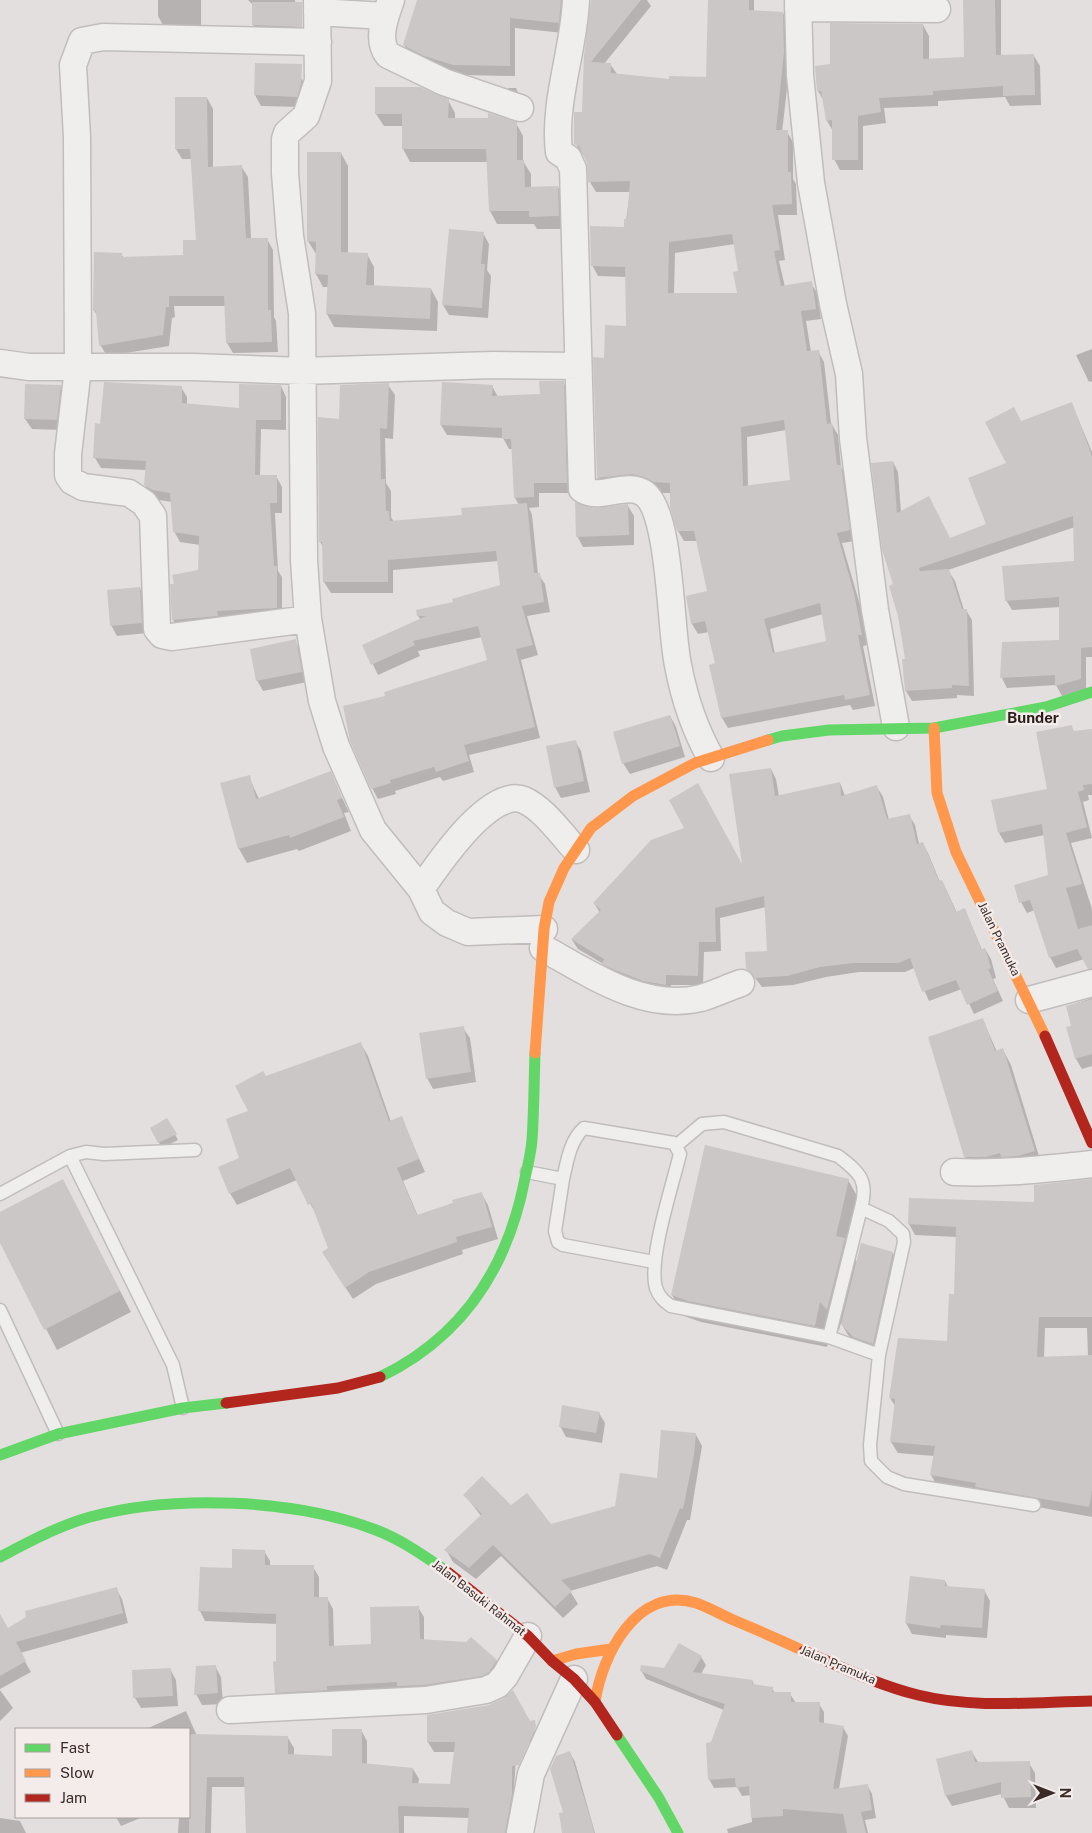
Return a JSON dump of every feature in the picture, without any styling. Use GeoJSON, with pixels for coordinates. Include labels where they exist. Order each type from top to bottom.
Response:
{"type":"FeatureCollection","features":[{"type":"Feature","properties":{"kind":"main road"},"geometry":{"type":"LineString","coordinates":[[0,1455],[58,1434],[183,1408],[338,1388],[380,1377],[411,1361],[463,1316],[487,1284],[506,1247],[520,1205],[527,1172],[532,1142],[536,1019],[549,902],[564,868],[592,828],[633,796],[695,763],[782,736],[829,730],[896,727],[934,728],[1046,707],[1092,692]]}},
{"type":"Feature","properties":{"kind":"main road","name":"Jalan Pramuka"},"geometry":{"type":"LineString","coordinates":[[934,728],[937,792],[956,852],[1028,1000],[1092,1143]]}},
{"type":"Feature","properties":{"kind":"main road","name":"Jalan Basuki Rahmat"},"geometry":{"type":"LineString","coordinates":[[0,1557],[53,1530],[91,1517],[140,1508],[198,1504],[255,1505],[314,1512],[376,1530],[421,1553],[455,1577],[528,1636],[552,1661],[574,1679],[595,1702],[660,1798],[678,1833]]}},
{"type":"Feature","properties":{"kind":"main road","name":"Jalan Pramuka"},"geometry":{"type":"LineString","coordinates":[[595,1702],[611,1649],[633,1620],[641,1613],[655,1606],[671,1602],[695,1603],[883,1684],[918,1695],[950,1701],[991,1703],[1092,1700]]}},
{"type":"Feature","properties":{"kind":"main road"},"geometry":{"type":"LineString","coordinates":[[552,1661],[576,1654],[611,1649]]}},
{"type":"Feature","properties":{"kind":"main road","name":"Jalan Basuki Rahmat"},"geometry":{"type":"LineString","coordinates":[[660,1798],[666,1833]]}},
{"type":"Feature","properties":{"kind":"street"},"geometry":{"type":"LineString","coordinates":[[576,0],[559,118],[558,145],[559,152],[568,158],[573,170],[577,366],[582,489],[590,492],[635,489],[649,499],[662,529],[677,664],[699,737],[711,758]]}},
{"type":"Feature","properties":{"kind":"street"},"geometry":{"type":"LineString","coordinates":[[896,727],[876,610],[853,438],[849,374],[833,304],[811,183],[800,74],[798,4],[937,9]]}},
{"type":"Feature","properties":{"kind":"street"},"geometry":{"type":"LineString","coordinates":[[520,108],[444,82],[388,55],[383,49],[382,41],[388,8],[317,6],[318,81],[309,110],[303,121],[290,129],[284,139],[290,236],[302,313],[304,560],[308,619],[322,701],[336,746],[373,830],[421,889],[432,912],[448,923],[468,932],[544,938],[601,980],[639,996],[676,1001],[700,998],[741,983]]}},
{"type":"Feature","properties":{"kind":"street"},"geometry":{"type":"LineString","coordinates":[[308,619],[172,638],[162,635],[157,629],[153,516],[144,503],[129,493],[83,487],[72,481],[68,475],[68,454],[78,368],[77,137],[73,65],[82,41],[103,37],[318,42]]}},
{"type":"Feature","properties":{"kind":"street"},"geometry":{"type":"LineString","coordinates":[[0,364],[29,367],[192,367],[302,371],[493,365],[577,366]]}},
{"type":"Feature","properties":{"kind":"street"},"geometry":{"type":"LineString","coordinates":[[421,889],[446,855],[479,817],[504,801],[520,799],[534,806],[576,850]]}},
{"type":"Feature","properties":{"kind":"street"},"geometry":{"type":"LineString","coordinates":[[1028,1000],[1092,983]]}},
{"type":"Feature","properties":{"kind":"street"},"geometry":{"type":"LineString","coordinates":[[954,1172],[984,1174],[1034,1171],[1092,1164]]}},
{"type":"Feature","properties":{"kind":"street"},"geometry":{"type":"LineString","coordinates":[[230,1710],[426,1700],[486,1690],[496,1685],[505,1676],[528,1636]]}},
{"type":"Feature","properties":{"kind":"street"},"geometry":{"type":"LineString","coordinates":[[520,1833],[531,1774],[574,1679]]}},
{"type":"Feature","properties":{"kind":"lane"},"geometry":{"type":"LineString","coordinates":[[677,1145],[702,1124],[724,1122],[838,1156],[860,1176],[866,1192],[829,1337]]}},
{"type":"Feature","properties":{"kind":"lane"},"geometry":{"type":"LineString","coordinates":[[654,1262],[563,1245],[558,1242],[555,1231],[563,1179],[572,1147],[578,1134],[584,1128],[650,1138],[677,1145]]}},
{"type":"Feature","properties":{"kind":"lane"},"geometry":{"type":"LineString","coordinates":[[677,1145],[680,1154],[654,1262],[656,1287],[660,1296],[671,1306],[829,1337],[879,1355]]}},
{"type":"Feature","properties":{"kind":"lane"},"geometry":{"type":"LineString","coordinates":[[0,1194],[70,1156],[86,1152],[104,1154],[195,1150]]}},
{"type":"Feature","properties":{"kind":"lane"},"geometry":{"type":"LineString","coordinates":[[70,1156],[173,1365],[183,1408]]}},
{"type":"Feature","properties":{"kind":"lane"},"geometry":{"type":"LineString","coordinates":[[527,1172],[563,1179]]}},
{"type":"Feature","properties":{"kind":"lane"},"geometry":{"type":"LineString","coordinates":[[861,1208],[888,1221],[903,1234],[904,1242],[879,1355],[870,1445],[871,1462],[886,1477],[904,1484],[1034,1505]]}},
{"type":"Feature","properties":{"kind":"lane"},"geometry":{"type":"LineString","coordinates":[[0,1310],[58,1434]]}},
{"type":"Feature","properties":{"kind":"building"},"geometry":{"type":"Polygon","coordinates":[[[417,0],[561,0],[559,23],[510,18],[510,66],[453,65],[424,56],[403,45],[417,0]]]}},
{"type":"Feature","properties":{"kind":"building"},"geometry":{"type":"Polygon","coordinates":[[[591,0],[641,0],[591,62],[611,63],[611,73],[669,79],[669,76],[706,77],[708,0],[749,0],[749,10],[783,12],[784,52],[776,130],[788,130],[788,172],[791,172],[792,204],[772,205],[780,250],[774,251],[781,286],[812,281],[816,309],[801,311],[807,351],[819,350],[827,424],[832,423],[837,465],[841,465],[850,530],[837,533],[854,593],[862,635],[858,635],[870,695],[845,700],[844,695],[721,718],[709,665],[715,663],[705,621],[691,624],[686,596],[707,591],[694,531],[677,531],[670,507],[670,483],[654,482],[632,474],[597,478],[593,357],[604,358],[605,325],[626,326],[625,267],[591,266],[590,226],[624,227],[624,219],[627,219],[630,181],[588,182],[587,163],[579,146],[574,144],[574,112],[582,112],[584,55],[591,0]],[[732,234],[669,242],[668,293],[737,293],[733,272],[738,271],[732,234]],[[784,420],[741,427],[743,486],[790,480],[784,420]],[[820,603],[764,619],[773,653],[826,641],[820,603]]]}},
{"type":"Feature","properties":{"kind":"building"},"geometry":{"type":"Polygon","coordinates":[[[963,0],[995,0],[996,55],[1034,54],[1035,95],[1003,96],[1003,86],[933,91],[933,95],[879,98],[881,112],[858,116],[858,160],[832,160],[832,120],[826,121],[821,91],[817,91],[815,66],[830,64],[830,23],[923,24],[923,59],[964,57],[963,0]]]}},
{"type":"Feature","properties":{"kind":"building"},"geometry":{"type":"Polygon","coordinates":[[[252,2],[302,2],[302,27],[252,25],[252,2]]]}},
{"type":"Feature","properties":{"kind":"building"},"geometry":{"type":"Polygon","coordinates":[[[255,63],[302,64],[301,84],[297,97],[254,95],[255,63]]]}},
{"type":"Feature","properties":{"kind":"building"},"geometry":{"type":"Polygon","coordinates":[[[375,87],[420,87],[449,99],[448,118],[488,118],[488,113],[517,122],[517,160],[524,160],[525,187],[558,186],[559,216],[529,217],[529,211],[489,211],[486,149],[402,149],[402,114],[375,114],[375,87]]]}},
{"type":"Feature","properties":{"kind":"building"},"geometry":{"type":"Polygon","coordinates":[[[175,97],[207,97],[208,167],[242,165],[246,238],[268,238],[268,310],[271,310],[272,342],[226,343],[224,296],[169,296],[169,307],[166,307],[163,335],[99,346],[96,311],[93,311],[94,252],[122,253],[122,257],[183,255],[183,240],[196,240],[190,149],[175,149],[175,97]]]}},
{"type":"Feature","properties":{"kind":"building"},"geometry":{"type":"Polygon","coordinates":[[[307,152],[341,152],[341,252],[368,253],[366,285],[431,288],[430,319],[326,314],[328,275],[315,274],[316,242],[307,241],[307,152]]]}},
{"type":"Feature","properties":{"kind":"building"},"geometry":{"type":"Polygon","coordinates":[[[449,229],[484,232],[481,264],[485,264],[482,308],[442,305],[449,229]]]}},
{"type":"Feature","properties":{"kind":"building"},"geometry":{"type":"Polygon","coordinates":[[[539,381],[564,381],[567,483],[534,483],[534,497],[514,498],[511,439],[502,439],[502,428],[440,425],[442,382],[493,385],[492,396],[540,394],[539,381]]]}},
{"type":"Feature","properties":{"kind":"building"},"geometry":{"type":"Polygon","coordinates":[[[104,382],[182,386],[182,403],[239,408],[239,384],[281,385],[281,420],[256,420],[255,475],[277,475],[277,503],[270,503],[274,566],[277,566],[277,608],[217,611],[218,616],[172,620],[170,584],[174,584],[172,575],[198,570],[199,536],[173,532],[170,493],[152,490],[144,485],[146,461],[93,458],[95,423],[100,424],[104,382]]]}},
{"type":"Feature","properties":{"kind":"building"},"geometry":{"type":"Polygon","coordinates":[[[389,383],[387,429],[380,428],[381,479],[385,479],[386,511],[389,511],[390,521],[462,515],[461,508],[527,503],[534,573],[540,573],[544,602],[522,606],[533,645],[516,649],[535,727],[464,745],[469,761],[436,772],[434,767],[390,780],[391,783],[371,789],[350,741],[343,706],[385,696],[384,692],[487,660],[478,626],[413,641],[415,645],[371,665],[362,645],[426,616],[417,616],[416,610],[453,602],[452,599],[500,585],[496,551],[388,560],[388,582],[323,582],[322,542],[319,542],[318,417],[339,419],[340,385],[389,383]]]}},
{"type":"Feature","properties":{"kind":"building"},"geometry":{"type":"Polygon","coordinates":[[[25,384],[61,385],[57,420],[24,419],[25,384]]]}},
{"type":"Feature","properties":{"kind":"building"},"geometry":{"type":"Polygon","coordinates":[[[1072,402],[1092,456],[1092,647],[1081,648],[1081,679],[1055,686],[1055,675],[1000,678],[1002,642],[1059,640],[1059,597],[1005,601],[1002,566],[1074,561],[1073,516],[919,568],[920,571],[949,569],[962,609],[967,609],[969,686],[952,685],[952,688],[905,691],[902,659],[905,659],[898,616],[889,586],[893,584],[882,550],[871,463],[893,461],[897,513],[929,496],[950,538],[986,524],[968,478],[1006,463],[985,422],[1014,407],[1021,421],[1072,402]]]}},
{"type":"Feature","properties":{"kind":"building"},"geometry":{"type":"Polygon","coordinates":[[[575,502],[595,508],[628,504],[629,535],[576,537],[575,502]]]}},
{"type":"Feature","properties":{"kind":"building"},"geometry":{"type":"Polygon","coordinates":[[[140,587],[142,623],[110,626],[107,590],[140,587]]]}},
{"type":"Feature","properties":{"kind":"building"},"geometry":{"type":"Polygon","coordinates":[[[296,639],[302,672],[256,681],[250,649],[296,639]]]}},
{"type":"Feature","properties":{"kind":"building"},"geometry":{"type":"Polygon","coordinates":[[[670,715],[680,746],[622,764],[613,732],[670,715]]]}},
{"type":"Feature","properties":{"kind":"building"},"geometry":{"type":"Polygon","coordinates":[[[1072,725],[1073,731],[1092,729],[1092,784],[1083,785],[1084,790],[1078,792],[1087,827],[1066,833],[1082,884],[1066,888],[1078,929],[1092,925],[1092,968],[1088,969],[1077,949],[1049,958],[1030,900],[1019,903],[1014,885],[1048,875],[1042,824],[998,833],[991,800],[1047,789],[1036,732],[1072,725]]]}},
{"type":"Feature","properties":{"kind":"building"},"geometry":{"type":"Polygon","coordinates":[[[576,740],[584,781],[554,788],[546,746],[576,740]]]}},
{"type":"Feature","properties":{"kind":"building"},"geometry":{"type":"Polygon","coordinates":[[[771,768],[775,796],[840,782],[841,796],[877,785],[887,819],[910,814],[917,844],[923,842],[939,881],[942,880],[956,912],[965,908],[981,949],[985,948],[991,968],[988,969],[998,991],[967,1005],[956,980],[922,992],[910,958],[899,963],[853,963],[820,967],[787,976],[755,978],[746,969],[745,952],[767,951],[764,896],[715,908],[716,942],[699,942],[698,976],[666,975],[666,985],[643,981],[605,966],[602,964],[604,959],[571,939],[601,910],[593,903],[651,840],[684,828],[669,800],[698,783],[742,864],[729,774],[771,768]]]}},
{"type":"Feature","properties":{"kind":"building"},"geometry":{"type":"Polygon","coordinates":[[[331,771],[342,798],[337,800],[344,817],[290,838],[289,835],[238,849],[220,783],[250,775],[256,799],[331,771]]]}},
{"type":"Feature","properties":{"kind":"building"},"geometry":{"type":"Polygon","coordinates":[[[1092,999],[1092,1054],[1075,1059],[1066,1027],[1071,1026],[1066,1006],[1092,999]]]}},
{"type":"Feature","properties":{"kind":"building"},"geometry":{"type":"Polygon","coordinates":[[[983,1018],[995,1051],[1003,1048],[1035,1151],[1018,1156],[1001,1157],[1000,1153],[986,1157],[964,1157],[928,1037],[983,1018]]]}},
{"type":"Feature","properties":{"kind":"building"},"geometry":{"type":"Polygon","coordinates":[[[464,1026],[471,1072],[426,1079],[419,1033],[464,1026]]]}},
{"type":"Feature","properties":{"kind":"building"},"geometry":{"type":"Polygon","coordinates":[[[361,1042],[389,1121],[402,1116],[419,1159],[397,1168],[417,1215],[453,1203],[452,1200],[482,1192],[492,1227],[456,1237],[457,1242],[369,1272],[345,1288],[322,1252],[328,1248],[311,1203],[308,1205],[290,1168],[229,1194],[218,1167],[239,1158],[226,1119],[248,1111],[235,1086],[263,1071],[266,1076],[361,1042]]]}},
{"type":"Feature","properties":{"kind":"building"},"geometry":{"type":"Polygon","coordinates":[[[167,1118],[177,1134],[158,1143],[150,1128],[167,1118]]]}},
{"type":"Feature","properties":{"kind":"building"},"geometry":{"type":"Polygon","coordinates":[[[705,1145],[849,1179],[836,1236],[845,1238],[827,1310],[820,1302],[815,1326],[688,1301],[671,1295],[705,1145]]]}},
{"type":"Feature","properties":{"kind":"building"},"geometry":{"type":"Polygon","coordinates":[[[63,1179],[120,1291],[44,1330],[0,1243],[0,1212],[63,1179]]]}},
{"type":"Feature","properties":{"kind":"building"},"geometry":{"type":"Polygon","coordinates":[[[1092,1179],[1092,1317],[1039,1317],[1037,1357],[1092,1355],[1092,1490],[1089,1507],[975,1487],[976,1483],[930,1475],[935,1446],[890,1442],[895,1399],[889,1398],[898,1338],[947,1341],[949,1294],[954,1294],[956,1227],[908,1224],[909,1198],[1034,1202],[1034,1185],[1092,1179]]]}},
{"type":"Feature","properties":{"kind":"building"},"geometry":{"type":"Polygon","coordinates":[[[861,1243],[893,1252],[873,1344],[853,1337],[841,1324],[861,1243]]]}},
{"type":"Feature","properties":{"kind":"building"},"geometry":{"type":"Polygon","coordinates":[[[562,1405],[600,1412],[596,1433],[559,1427],[562,1405]]]}},
{"type":"Feature","properties":{"kind":"building"},"geometry":{"type":"Polygon","coordinates":[[[661,1430],[696,1433],[694,1455],[683,1509],[680,1508],[660,1558],[650,1554],[561,1580],[572,1591],[555,1607],[493,1545],[469,1568],[444,1550],[482,1514],[463,1495],[482,1476],[511,1505],[527,1493],[551,1524],[615,1506],[620,1473],[657,1478],[661,1430]]]}},
{"type":"Feature","properties":{"kind":"building"},"geometry":{"type":"Polygon","coordinates":[[[232,1549],[265,1550],[265,1565],[314,1565],[314,1597],[328,1597],[329,1646],[371,1644],[370,1607],[419,1606],[420,1639],[466,1642],[471,1637],[497,1660],[488,1673],[482,1676],[424,1685],[397,1686],[397,1682],[327,1686],[327,1690],[275,1693],[273,1662],[276,1661],[276,1614],[198,1611],[200,1567],[232,1568],[232,1549]]]}},
{"type":"Feature","properties":{"kind":"building"},"geometry":{"type":"Polygon","coordinates":[[[910,1576],[945,1580],[945,1586],[985,1589],[982,1628],[941,1625],[940,1628],[905,1623],[910,1576]]]}},
{"type":"Feature","properties":{"kind":"building"},"geometry":{"type":"Polygon","coordinates":[[[117,1587],[123,1613],[16,1642],[26,1661],[0,1676],[0,1614],[8,1628],[26,1617],[25,1611],[117,1587]]]}},
{"type":"Feature","properties":{"kind":"building"},"geometry":{"type":"Polygon","coordinates":[[[679,1643],[702,1656],[693,1672],[753,1680],[752,1684],[773,1687],[772,1692],[791,1692],[791,1702],[820,1702],[819,1722],[844,1726],[833,1789],[868,1784],[872,1810],[861,1812],[866,1833],[847,1833],[843,1814],[783,1809],[783,1816],[751,1818],[749,1786],[736,1788],[735,1778],[708,1780],[706,1743],[711,1742],[725,1704],[700,1696],[640,1671],[641,1665],[664,1668],[679,1643]]]}},
{"type":"Feature","properties":{"kind":"building"},"geometry":{"type":"Polygon","coordinates":[[[216,1665],[218,1693],[194,1695],[196,1666],[216,1665]]]}},
{"type":"Feature","properties":{"kind":"building"},"geometry":{"type":"Polygon","coordinates":[[[171,1668],[173,1696],[133,1698],[132,1670],[171,1668]]]}},
{"type":"Feature","properties":{"kind":"building"},"geometry":{"type":"Polygon","coordinates":[[[513,1690],[530,1721],[535,1720],[536,1727],[519,1765],[512,1766],[512,1794],[505,1833],[467,1833],[469,1808],[398,1806],[399,1833],[246,1833],[244,1777],[207,1777],[205,1833],[189,1833],[190,1734],[288,1736],[288,1754],[332,1756],[332,1729],[362,1729],[362,1763],[413,1768],[412,1783],[450,1784],[455,1742],[427,1742],[427,1715],[489,1705],[504,1698],[513,1690]]]}},
{"type":"Feature","properties":{"kind":"building"},"geometry":{"type":"Polygon","coordinates":[[[972,1750],[975,1762],[1030,1761],[1031,1797],[1001,1798],[1001,1782],[945,1796],[936,1759],[972,1750]]]}},
{"type":"Feature","properties":{"kind":"building"},"geometry":{"type":"Polygon","coordinates":[[[570,1751],[594,1833],[562,1833],[559,1813],[563,1812],[550,1769],[556,1756],[570,1751]]]}},
{"type":"Feature","properties":{"kind":"traffic: fast"},"geometry":{"type":"LineString","coordinates":[[768,740],[782,736],[829,730],[934,728],[1046,707],[1092,692]]}},
{"type":"Feature","properties":{"kind":"traffic: fast"},"geometry":{"type":"LineString","coordinates":[[380,1377],[409,1361],[435,1342],[458,1320],[494,1270],[507,1241],[517,1210],[532,1145],[535,1053]]}},
{"type":"Feature","properties":{"kind":"traffic: fast"},"geometry":{"type":"LineString","coordinates":[[0,1455],[58,1434],[183,1408],[226,1403]]}},
{"type":"Feature","properties":{"kind":"traffic: fast"},"geometry":{"type":"LineString","coordinates":[[0,1557],[55,1530],[90,1517],[158,1505],[234,1503],[272,1506],[309,1512],[376,1530],[394,1538],[445,1570]]}},
{"type":"Feature","properties":{"kind":"traffic: fast"},"geometry":{"type":"LineString","coordinates":[[617,1735],[659,1798],[678,1833]]}},
{"type":"Feature","properties":{"kind":"traffic: slow"},"geometry":{"type":"LineString","coordinates":[[934,728],[937,793],[956,852],[1045,1036]]}},
{"type":"Feature","properties":{"kind":"traffic: slow"},"geometry":{"type":"LineString","coordinates":[[535,1053],[544,929],[549,902],[564,868],[591,828],[633,796],[695,763],[768,740]]}},
{"type":"Feature","properties":{"kind":"traffic: slow"},"geometry":{"type":"LineString","coordinates":[[595,1702],[605,1664],[614,1645],[626,1628],[640,1614],[656,1604],[675,1600],[696,1603],[804,1651]]}},
{"type":"Feature","properties":{"kind":"traffic: slow"},"geometry":{"type":"LineString","coordinates":[[552,1661],[576,1654],[611,1649]]}},
{"type":"Feature","properties":{"kind":"traffic: jam"},"geometry":{"type":"LineString","coordinates":[[1045,1036],[1092,1143]]}},
{"type":"Feature","properties":{"kind":"traffic: jam"},"geometry":{"type":"LineString","coordinates":[[226,1403],[338,1388],[380,1377]]}},
{"type":"Feature","properties":{"kind":"traffic: jam"},"geometry":{"type":"LineString","coordinates":[[445,1570],[528,1636],[552,1661],[574,1679],[595,1702],[617,1735]]}},
{"type":"Feature","properties":{"kind":"traffic: jam"},"geometry":{"type":"LineString","coordinates":[[804,1651],[889,1686],[939,1699],[1004,1704],[1092,1701]]}},
{"type":"Feature","properties":{"kind":"district","name":"Bunder"},"geometry":{"type":"Point","coordinates":[1033,718]}}]}
